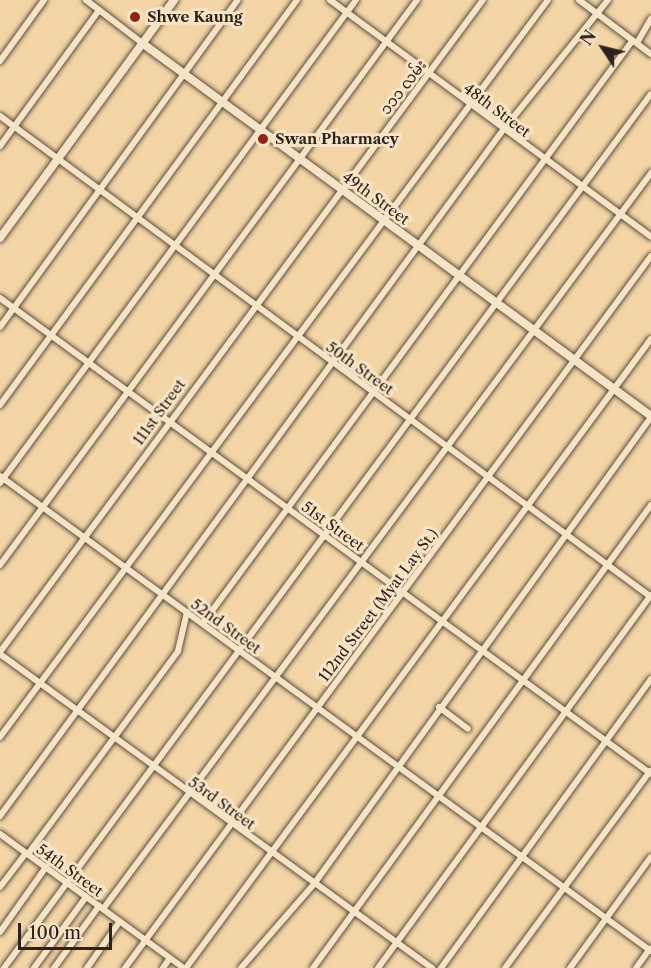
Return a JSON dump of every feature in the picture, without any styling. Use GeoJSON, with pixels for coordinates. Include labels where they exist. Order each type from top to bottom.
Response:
{"type":"FeatureCollection","features":[{"type":"Feature","properties":{"kind":"main road"},"geometry":{"type":"LineString","coordinates":[[0,238],[174,0]]}},
{"type":"Feature","properties":{"kind":"main road","name":"49th Street"},"geometry":{"type":"LineString","coordinates":[[142,44],[651,417]]}},
{"type":"Feature","properties":{"kind":"street"},"geometry":{"type":"LineString","coordinates":[[0,61],[44,0]]}},
{"type":"Feature","properties":{"kind":"street","name":"49th Street"},"geometry":{"type":"LineString","coordinates":[[86,0],[142,44]]}},
{"type":"Feature","properties":{"kind":"street"},"geometry":{"type":"LineString","coordinates":[[0,327],[182,73],[238,0]]}},
{"type":"Feature","properties":{"kind":"street"},"geometry":{"type":"LineString","coordinates":[[0,405],[297,0]]}},
{"type":"Feature","properties":{"kind":"street","name":"48th Street"},"geometry":{"type":"LineString","coordinates":[[330,0],[503,130],[651,237]]}},
{"type":"Feature","properties":{"kind":"street"},"geometry":{"type":"LineString","coordinates":[[1,480],[176,248],[356,0]]}},
{"type":"Feature","properties":{"kind":"street"},"geometry":{"type":"LineString","coordinates":[[0,566],[417,0]]}},
{"type":"Feature","properties":{"kind":"street","name":"၁၁၁ လမ်း"},"geometry":{"type":"LineString","coordinates":[[340,188],[429,74],[483,0]]}},
{"type":"Feature","properties":{"kind":"street"},"geometry":{"type":"LineString","coordinates":[[0,737],[296,337],[381,218],[548,0]]}},
{"type":"Feature","properties":{"kind":"street"},"geometry":{"type":"LineString","coordinates":[[579,0],[651,54]]}},
{"type":"Feature","properties":{"kind":"street"},"geometry":{"type":"LineString","coordinates":[[0,816],[334,364],[503,130],[608,0]]}},
{"type":"Feature","properties":{"kind":"street"},"geometry":{"type":"LineString","coordinates":[[0,146],[99,10]]}},
{"type":"Feature","properties":{"kind":"street"},"geometry":{"type":"LineString","coordinates":[[203,623],[371,390],[651,19]]}},
{"type":"Feature","properties":{"kind":"street"},"geometry":{"type":"LineString","coordinates":[[4,968],[651,94]]}},
{"type":"Feature","properties":{"kind":"street","name":"50th Street"},"geometry":{"type":"LineString","coordinates":[[0,116],[296,337],[651,596]]}},
{"type":"Feature","properties":{"kind":"street"},"geometry":{"type":"LineString","coordinates":[[54,968],[191,795],[651,173]]}},
{"type":"Feature","properties":{"kind":"street","name":"111st Street"},"geometry":{"type":"LineString","coordinates":[[0,653],[167,420],[340,188]]}},
{"type":"Feature","properties":{"kind":"street","name":"112nd Street (Myat Lay St.)"},"geometry":{"type":"LineString","coordinates":[[125,968],[403,593],[572,358],[651,256]]}},
{"type":"Feature","properties":{"kind":"street","name":"51st Street"},"geometry":{"type":"LineString","coordinates":[[0,298],[211,450],[248,480],[564,713],[650,772]]}},
{"type":"Feature","properties":{"kind":"street"},"geometry":{"type":"LineString","coordinates":[[185,968],[273,854],[651,339]]}},
{"type":"Feature","properties":{"kind":"street"},"geometry":{"type":"LineString","coordinates":[[241,968],[314,884],[395,766],[482,651],[651,417]]}},
{"type":"Feature","properties":{"kind":"street","name":"52nd Street"},"geometry":{"type":"LineString","coordinates":[[1,480],[84,537],[316,709],[524,857]]}},
{"type":"Feature","properties":{"kind":"street"},"geometry":{"type":"LineString","coordinates":[[314,968],[651,505]]}},
{"type":"Feature","properties":{"kind":"street"},"geometry":{"type":"LineString","coordinates":[[378,968],[651,596]]}},
{"type":"Feature","properties":{"kind":"street"},"geometry":{"type":"LineString","coordinates":[[0,887],[178,651],[187,612]]}},
{"type":"Feature","properties":{"kind":"street","name":"53rd Street"},"geometry":{"type":"LineString","coordinates":[[0,653],[113,739],[432,968]]}},
{"type":"Feature","properties":{"kind":"street"},"geometry":{"type":"LineString","coordinates":[[441,968],[524,857],[651,679]]}},
{"type":"Feature","properties":{"kind":"street"},"geometry":{"type":"LineString","coordinates":[[439,707],[468,729]]}},
{"type":"Feature","properties":{"kind":"street"},"geometry":{"type":"LineString","coordinates":[[504,968],[650,772]]}},
{"type":"Feature","properties":{"kind":"street"},"geometry":{"type":"LineString","coordinates":[[0,846],[3,836]]}},
{"type":"Feature","properties":{"kind":"street","name":"54th Street"},"geometry":{"type":"LineString","coordinates":[[3,836],[185,968]]}},
{"type":"Feature","properties":{"kind":"street"},"geometry":{"type":"LineString","coordinates":[[524,857],[650,950],[636,968]]}},
{"type":"Feature","properties":{"kind":"street"},"geometry":{"type":"LineString","coordinates":[[570,968],[651,857]]}},
{"type":"Feature","properties":{"kind":"street"},"geometry":{"type":"LineString","coordinates":[[0,932],[46,867]]}},
{"type":"Feature","properties":{"kind":"street"},"geometry":{"type":"LineString","coordinates":[[34,968],[86,897]]}},
{"type":"Feature","properties":{"kind":"street"},"geometry":{"type":"LineString","coordinates":[[87,968],[120,921]]}},
{"type":"Feature","properties":{"kind":"street"},"geometry":{"type":"LineString","coordinates":[[163,968],[170,958]]}},
{"type":"Feature","properties":{"kind":"place","name":"Shwe Kaung"},"geometry":{"type":"Point","coordinates":[135,17]}},
{"type":"Feature","properties":{"kind":"place","name":"Swan Pharmacy"},"geometry":{"type":"Point","coordinates":[263,139]}}]}
